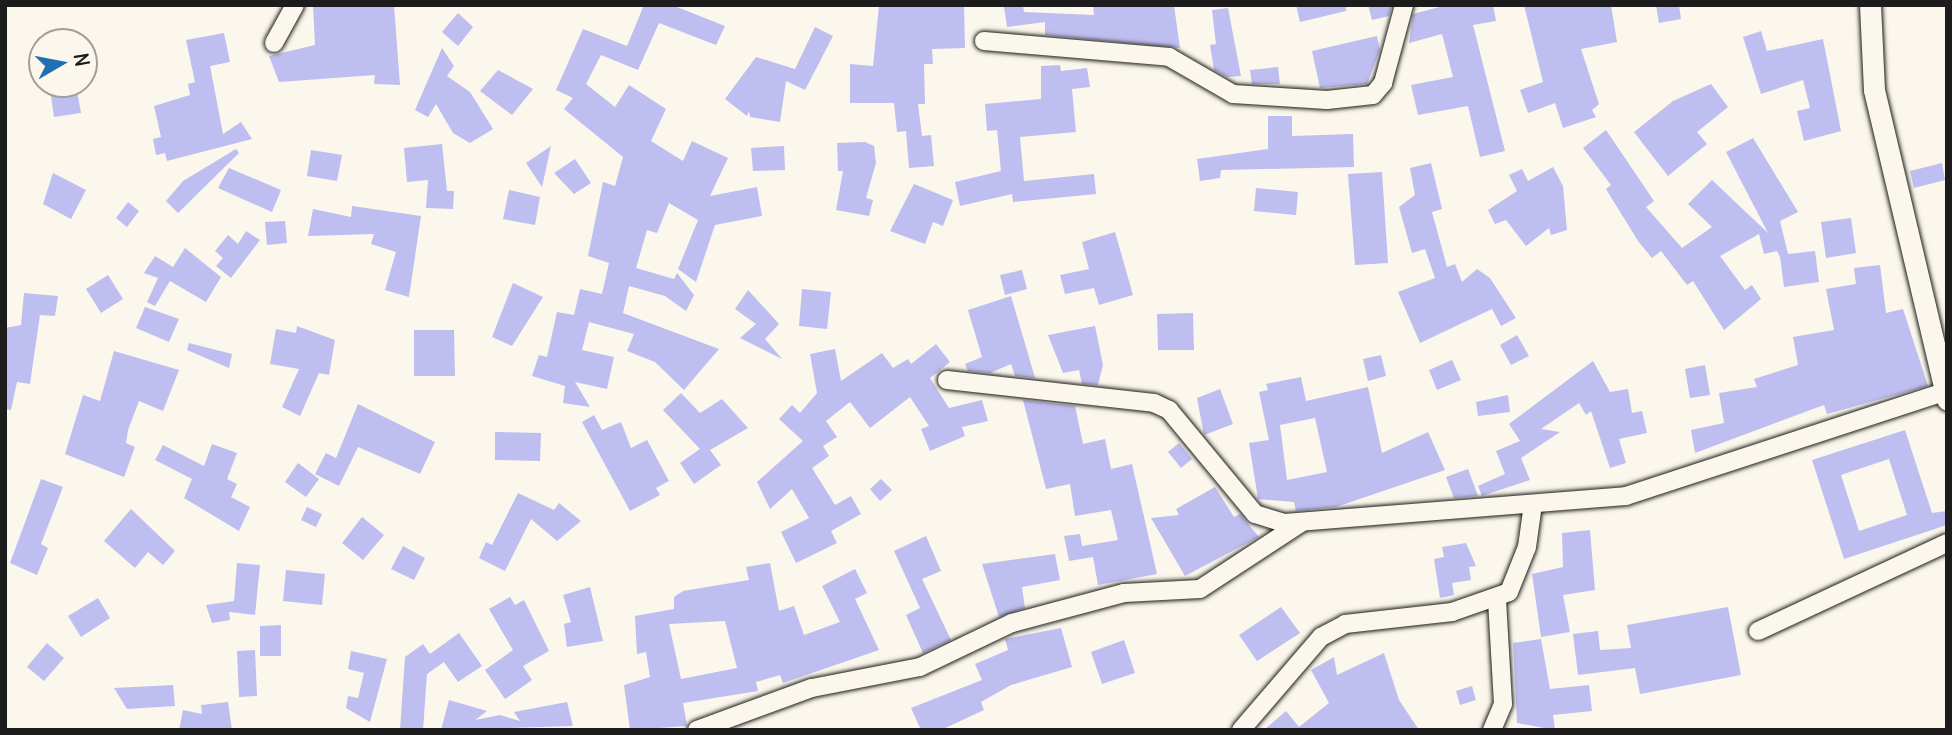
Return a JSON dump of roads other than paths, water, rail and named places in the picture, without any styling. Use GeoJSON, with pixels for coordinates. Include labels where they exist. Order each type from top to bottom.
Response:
{"type":"FeatureCollection","features":[{"type":"Feature","properties":{"kind":"street"},"geometry":{"type":"LineString","coordinates":[[274,43],[295,5]]}},
{"type":"Feature","properties":{"kind":"street"},"geometry":{"type":"LineString","coordinates":[[984,41],[1169,57],[1233,94],[1327,100],[1373,95],[1383,83],[1404,5]]}},
{"type":"Feature","properties":{"kind":"street"},"geometry":{"type":"LineString","coordinates":[[947,380],[1154,403],[1169,410],[1255,514],[1304,521],[1533,504],[1649,490],[1946,395],[1874,90],[1870,5]]}},
{"type":"Feature","properties":{"kind":"street"},"geometry":{"type":"LineString","coordinates":[[1241,730],[1333,631],[1497,601],[1509,592],[1522,559],[1533,504]]}},
{"type":"Feature","properties":{"kind":"street"},"geometry":{"type":"LineString","coordinates":[[697,730],[812,688],[920,667],[1012,623],[1125,593],[1200,589],[1304,521]]}},
{"type":"Feature","properties":{"kind":"street"},"geometry":{"type":"LineString","coordinates":[[1758,631],[1947,543]]}},
{"type":"Feature","properties":{"kind":"street"},"geometry":{"type":"LineString","coordinates":[[1492,730],[1503,704],[1497,601]]}}]}
